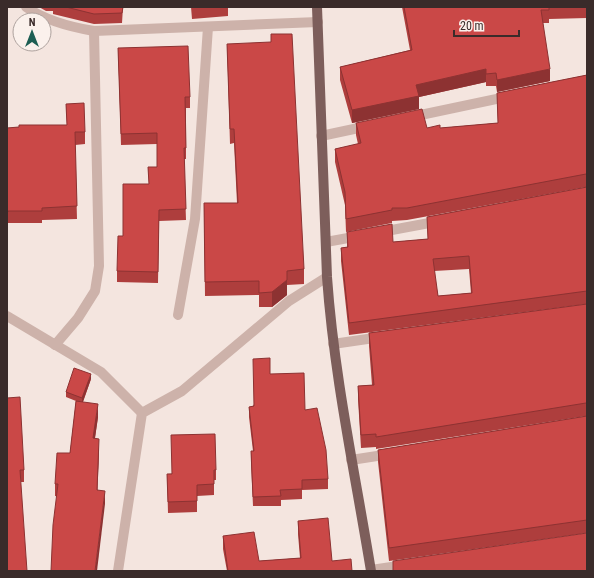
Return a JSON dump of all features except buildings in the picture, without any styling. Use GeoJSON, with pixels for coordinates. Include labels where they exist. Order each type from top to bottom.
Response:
{"type":"FeatureCollection","features":[{"type":"Feature","properties":{"kind":"main road"},"geometry":{"type":"LineString","coordinates":[[317,7],[327,277],[333,344],[351,460],[371,571]]}},
{"type":"Feature","properties":{"kind":"street"},"geometry":{"type":"LineString","coordinates":[[26,7],[36,14],[70,27],[94,30],[318,22]]}},
{"type":"Feature","properties":{"kind":"street"},"geometry":{"type":"LineString","coordinates":[[178,315],[195,219],[208,26]]}},
{"type":"Feature","properties":{"kind":"street"},"geometry":{"type":"LineString","coordinates":[[55,345],[78,318],[95,291],[98,266],[94,30]]}},
{"type":"Feature","properties":{"kind":"street"},"geometry":{"type":"LineString","coordinates":[[397,120],[519,94]]}},
{"type":"Feature","properties":{"kind":"street"},"geometry":{"type":"LineString","coordinates":[[321,136],[382,123]]}},
{"type":"Feature","properties":{"kind":"street"},"geometry":{"type":"LineString","coordinates":[[326,242],[447,220]]}},
{"type":"Feature","properties":{"kind":"street"},"geometry":{"type":"LineString","coordinates":[[142,413],[182,391],[289,301],[327,277]]}},
{"type":"Feature","properties":{"kind":"street"},"geometry":{"type":"LineString","coordinates":[[7,316],[101,372],[142,413]]}},
{"type":"Feature","properties":{"kind":"street"},"geometry":{"type":"LineString","coordinates":[[333,344],[395,336]]}},
{"type":"Feature","properties":{"kind":"street"},"geometry":{"type":"LineString","coordinates":[[118,571],[142,413]]}},
{"type":"Feature","properties":{"kind":"street"},"geometry":{"type":"LineString","coordinates":[[351,460],[398,453]]}},
{"type":"Feature","properties":{"kind":"street"},"geometry":{"type":"LineString","coordinates":[[371,571],[417,564]]}}]}
